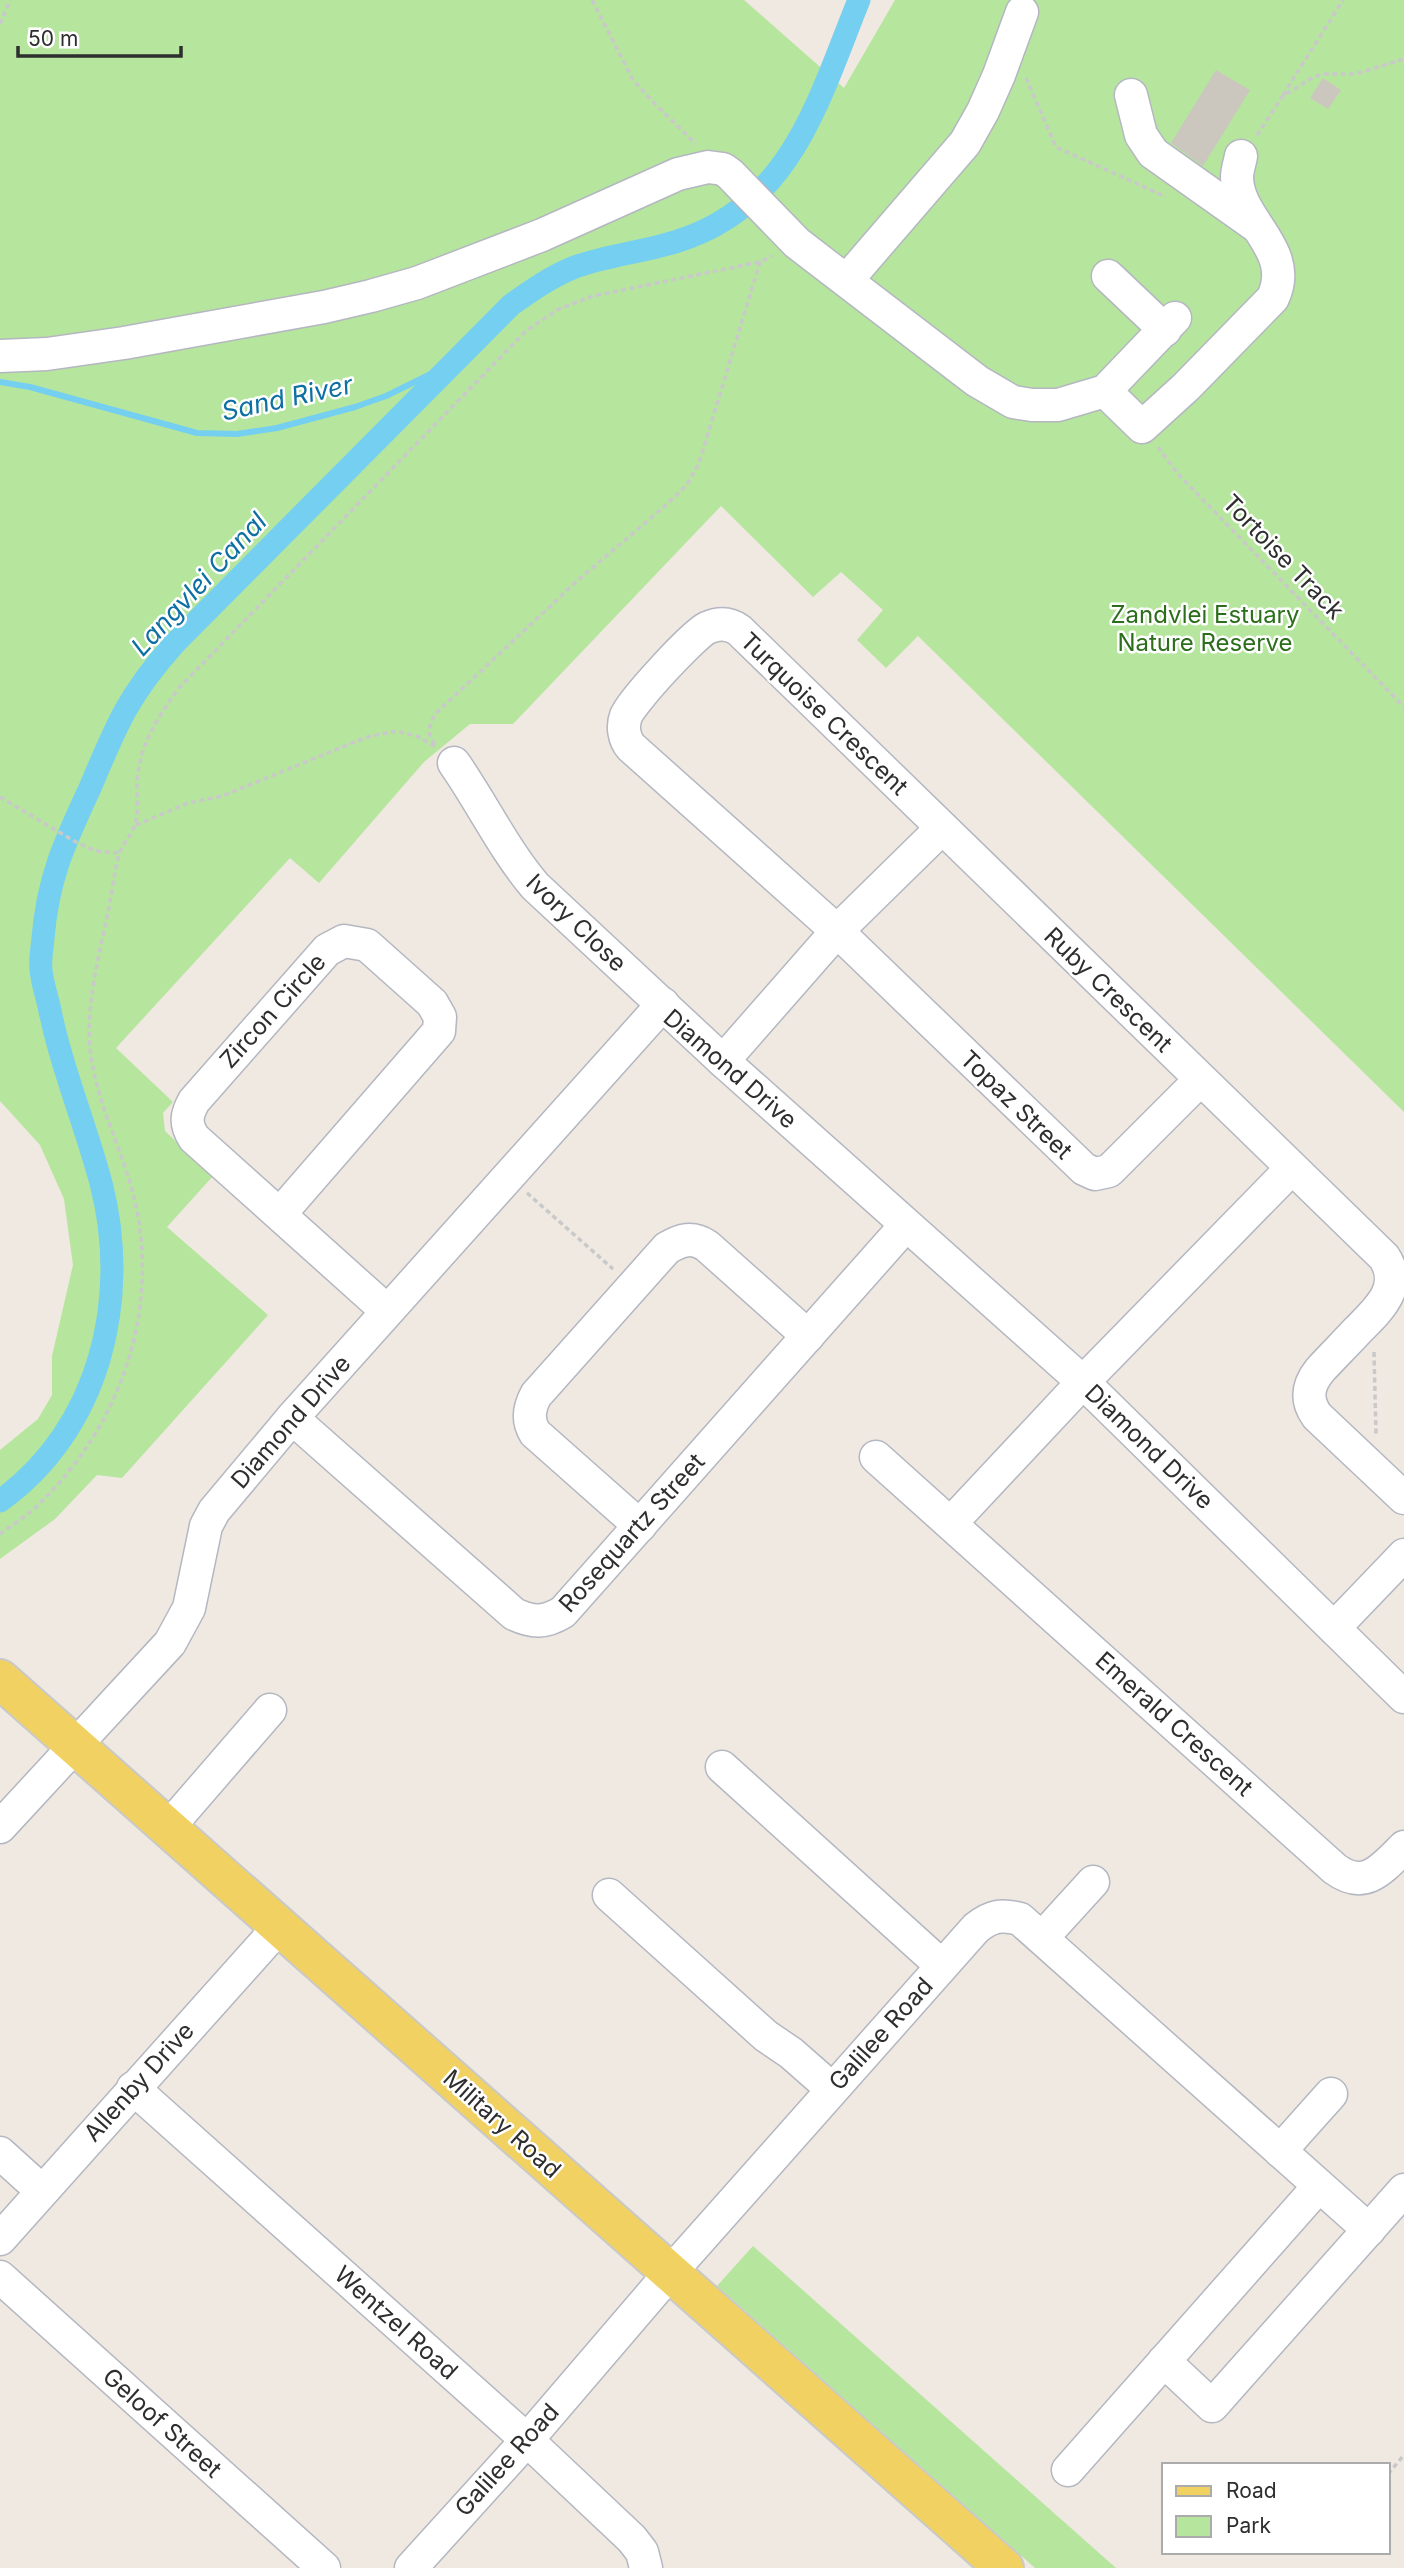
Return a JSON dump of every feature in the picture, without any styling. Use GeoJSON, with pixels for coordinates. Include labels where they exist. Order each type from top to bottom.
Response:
{"type":"FeatureCollection","features":[{"type":"Feature","properties":{"kind":"main road","name":"Military Road"},"geometry":{"type":"LineString","coordinates":[[0,1679],[670,2273],[990,2563]]}},
{"type":"Feature","properties":{"kind":"street"},"geometry":{"type":"LineString","coordinates":[[847,280],[965,143],[999,75],[1022,12]]}},
{"type":"Feature","properties":{"kind":"street"},"geometry":{"type":"LineString","coordinates":[[1131,95],[1135,118],[1147,146],[1166,164],[1260,229]]}},
{"type":"Feature","properties":{"kind":"street"},"geometry":{"type":"LineString","coordinates":[[1105,391],[1143,427],[1273,298],[1279,282],[1276,259],[1241,192],[1237,177],[1241,156]]}},
{"type":"Feature","properties":{"kind":"street"},"geometry":{"type":"LineString","coordinates":[[0,356],[47,354],[124,343],[324,307],[370,296],[417,283],[542,235],[698,167],[732,177],[797,243],[977,381],[1013,402],[1058,405],[1105,391],[1170,324],[1108,275]]}},
{"type":"Feature","properties":{"kind":"street","name":"Turquoise Crescent"},"geometry":{"type":"LineString","coordinates":[[837,931],[628,743],[624,721],[632,705],[700,632],[719,624],[738,629],[942,828]]}},
{"type":"Feature","properties":{"kind":"street","name":"Ivory Close"},"geometry":{"type":"LineString","coordinates":[[454,763],[512,858],[535,886],[663,1004]]}},
{"type":"Feature","properties":{"kind":"street"},"geometry":{"type":"LineString","coordinates":[[723,1060],[837,931],[942,828]]}},
{"type":"Feature","properties":{"kind":"street","name":"Ruby Crescent"},"geometry":{"type":"LineString","coordinates":[[942,828],[1384,1257],[1391,1270],[1391,1287],[1382,1306],[1320,1370],[1310,1387],[1309,1400],[1317,1416],[1363,1459]]}},
{"type":"Feature","properties":{"kind":"street","name":"Topaz Street"},"geometry":{"type":"LineString","coordinates":[[837,931],[1078,1165],[1088,1171],[1100,1174],[1110,1171],[1200,1080]]}},
{"type":"Feature","properties":{"kind":"street","name":"Zircon Circle"},"geometry":{"type":"LineString","coordinates":[[280,1214],[439,1031],[440,1017],[432,1003],[372,949],[360,943],[344,941],[327,950],[201,1092],[187,1115],[188,1128],[194,1138],[387,1311]]}},
{"type":"Feature","properties":{"kind":"street","name":"Diamond Drive"},"geometry":{"type":"LineString","coordinates":[[0,1827],[170,1643],[189,1608],[202,1541],[210,1518],[292,1418],[663,1004],[1083,1382],[1404,1697]]}},
{"type":"Feature","properties":{"kind":"street"},"geometry":{"type":"LineString","coordinates":[[951,1523],[1083,1382],[1291,1169]]}},
{"type":"Feature","properties":{"kind":"street","name":"Rosequartz Street"},"geometry":{"type":"LineString","coordinates":[[292,1418],[514,1614],[540,1622],[563,1612],[906,1225]]}},
{"type":"Feature","properties":{"kind":"street"},"geometry":{"type":"LineString","coordinates":[[640,1526],[535,1433],[530,1408],[536,1395],[667,1248],[680,1241],[695,1240],[707,1246],[808,1336]]}},
{"type":"Feature","properties":{"kind":"street","name":"Emerald Crescent"},"geometry":{"type":"LineString","coordinates":[[876,1457],[1343,1875],[1354,1879],[1366,1878],[1389,1862],[1404,1847]]}},
{"type":"Feature","properties":{"kind":"street"},"geometry":{"type":"LineString","coordinates":[[1363,1459],[1404,1498]]}},
{"type":"Feature","properties":{"kind":"street"},"geometry":{"type":"LineString","coordinates":[[1334,1628],[1404,1555]]}},
{"type":"Feature","properties":{"kind":"street"},"geometry":{"type":"LineString","coordinates":[[167,1829],[270,1710]]}},
{"type":"Feature","properties":{"kind":"street"},"geometry":{"type":"LineString","coordinates":[[722,1767],[942,1966]]}},
{"type":"Feature","properties":{"kind":"street"},"geometry":{"type":"LineString","coordinates":[[1042,1938],[1093,1882]]}},
{"type":"Feature","properties":{"kind":"street"},"geometry":{"type":"LineString","coordinates":[[609,1895],[766,2036],[791,2053],[832,2089]]}},
{"type":"Feature","properties":{"kind":"street","name":"Galilee Road"},"geometry":{"type":"LineString","coordinates":[[411,2568],[527,2440],[832,2089],[976,1928],[989,1917],[1003,1914],[1020,1919],[1369,2230]]}},
{"type":"Feature","properties":{"kind":"street","name":"Allenby Drive"},"geometry":{"type":"LineString","coordinates":[[0,2239],[279,1927]]}},
{"type":"Feature","properties":{"kind":"street","name":"Wentzel Road"},"geometry":{"type":"LineString","coordinates":[[133,2088],[527,2440],[632,2539],[642,2552],[646,2568]]}},
{"type":"Feature","properties":{"kind":"street"},"geometry":{"type":"LineString","coordinates":[[1280,2151],[1331,2094]]}},
{"type":"Feature","properties":{"kind":"street"},"geometry":{"type":"LineString","coordinates":[[0,2153],[42,2191]]}},
{"type":"Feature","properties":{"kind":"street"},"geometry":{"type":"LineString","coordinates":[[1068,2470],[1320,2186]]}},
{"type":"Feature","properties":{"kind":"street"},"geometry":{"type":"LineString","coordinates":[[1164,2361],[1212,2406],[1404,2190]]}},
{"type":"Feature","properties":{"kind":"street","name":"Geloof Street"},"geometry":{"type":"LineString","coordinates":[[0,2277],[324,2568]]}},
{"type":"Feature","properties":{"kind":"path"},"geometry":{"type":"LineString","coordinates":[[0,24],[10,0]]}},
{"type":"Feature","properties":{"kind":"path"},"geometry":{"type":"LineString","coordinates":[[592,0],[633,80],[732,177]]}},
{"type":"Feature","properties":{"kind":"path"},"geometry":{"type":"LineString","coordinates":[[1241,156],[1343,0]]}},
{"type":"Feature","properties":{"kind":"path"},"geometry":{"type":"LineString","coordinates":[[1282,97],[1313,77],[1324,74],[1355,74],[1404,59]]}},
{"type":"Feature","properties":{"kind":"path"},"geometry":{"type":"LineString","coordinates":[[999,75],[1021,67],[1056,147],[1166,197],[1202,189]]}},
{"type":"Feature","properties":{"kind":"path"},"geometry":{"type":"LineString","coordinates":[[0,1534],[38,1505],[80,1457],[108,1412],[127,1367],[141,1314],[144,1261],[135,1202],[118,1142],[95,1079],[90,1048],[93,986],[120,853],[135,825],[142,750],[158,718],[178,689],[527,330],[559,309],[593,296],[760,262],[702,454],[686,485],[577,581],[435,714],[429,727],[430,739],[440,750],[419,737],[397,731],[367,737],[222,796],[188,803],[135,825]]}},
{"type":"Feature","properties":{"kind":"path","name":"Tortoise Track"},"geometry":{"type":"LineString","coordinates":[[1143,427],[1177,473],[1404,707]]}},
{"type":"Feature","properties":{"kind":"path"},"geometry":{"type":"LineString","coordinates":[[0,797],[74,841],[96,850],[120,853]]}},
{"type":"Feature","properties":{"kind":"path"},"geometry":{"type":"LineString","coordinates":[[509,1177],[633,1286]]}},
{"type":"Feature","properties":{"kind":"path"},"geometry":{"type":"LineString","coordinates":[[1363,1459],[1376,1444],[1373,1347]]}},
{"type":"Feature","properties":{"kind":"path"},"geometry":{"type":"LineString","coordinates":[[1390,2472],[1404,2455]]}},
{"type":"Feature","properties":{"kind":"green space","name":"Zandvlei Estuary Nature Reserve"},"geometry":{"type":"Polygon","coordinates":[[[0,0],[744,0],[844,88],[895,0],[1404,0],[1404,1112],[918,636],[886,668],[857,640],[883,610],[841,572],[813,597],[721,506],[513,724],[470,724],[424,762],[319,883],[290,858],[116,1048],[173,1102],[163,1113],[165,1131],[213,1176],[167,1227],[268,1315],[122,1478],[97,1475],[55,1519],[0,1559],[0,1450],[38,1419],[52,1395],[52,1356],[73,1265],[64,1199],[40,1145],[0,1101],[0,0]]]}},
{"type":"Feature","properties":{"kind":"green space"},"geometry":{"type":"Polygon","coordinates":[[[753,2246],[1116,2568],[1035,2568],[717,2286],[753,2246]]]}},
{"type":"Feature","properties":{"kind":"building"},"geometry":{"type":"Polygon","coordinates":[[[1216,70],[1250,90],[1203,166],[1171,143],[1216,70]]]}},
{"type":"Feature","properties":{"kind":"building"},"geometry":{"type":"Polygon","coordinates":[[[1323,78],[1341,90],[1328,109],[1310,98],[1323,78]]]}},
{"type":"Feature","properties":{"kind":"waterway","name":"Langvlei Canal"},"geometry":{"type":"LineString","coordinates":[[0,1501],[34,1471],[62,1437],[84,1399],[99,1358],[109,1316],[112,1272],[109,1227],[101,1183],[60,1051],[43,983],[41,962],[45,916],[59,860],[125,711],[148,676],[175,643],[511,305],[542,284],[575,267],[678,241],[717,224],[749,202],[775,175],[796,144],[830,74],[859,0]]}},
{"type":"Feature","properties":{"kind":"waterway","name":"Sand River"},"geometry":{"type":"LineString","coordinates":[[0,382],[30,387],[197,433],[237,434],[277,428],[355,407],[386,396],[455,362]]}}]}
